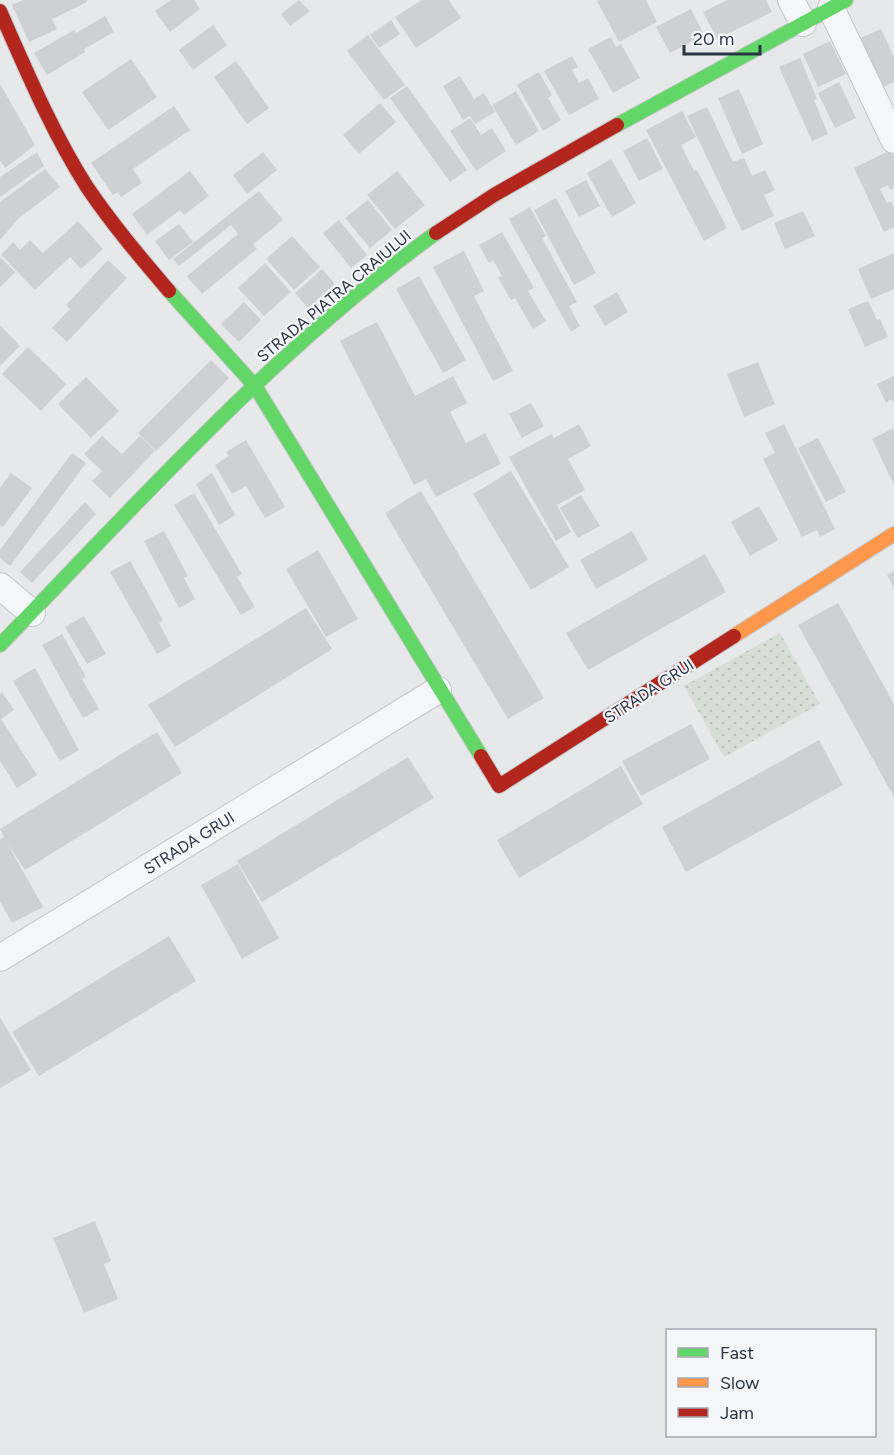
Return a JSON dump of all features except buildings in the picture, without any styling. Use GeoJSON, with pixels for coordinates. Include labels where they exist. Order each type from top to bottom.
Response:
{"type":"FeatureCollection","features":[{"type":"Feature","properties":{"kind":"street"},"geometry":{"type":"LineString","coordinates":[[791,0],[803,22]]}},
{"type":"Feature","properties":{"kind":"street"},"geometry":{"type":"LineString","coordinates":[[838,4],[894,140]]}},
{"type":"Feature","properties":{"kind":"street","name":"STRADA PIATRA CRAIULUI"},"geometry":{"type":"LineString","coordinates":[[0,645],[255,386],[360,292],[427,240],[486,200],[656,102],[838,4]]}},
{"type":"Feature","properties":{"kind":"street","name":"STRADA GRUI"},"geometry":{"type":"LineString","coordinates":[[0,11],[35,91],[86,185],[116,228],[170,293],[255,386],[498,786],[894,534]]}},
{"type":"Feature","properties":{"kind":"street"},"geometry":{"type":"LineString","coordinates":[[0,586],[32,613]]}},
{"type":"Feature","properties":{"kind":"street","name":"STRADA GRUI"},"geometry":{"type":"LineString","coordinates":[[0,958],[438,690]]}},
{"type":"Feature","properties":{"kind":"shaded area"},"geometry":{"type":"Polygon","coordinates":[[[780,633],[820,704],[724,757],[684,686],[780,633]]]}},
{"type":"Feature","properties":{"kind":"traffic: fast"},"geometry":{"type":"LineString","coordinates":[[617,125],[846,0]]}},
{"type":"Feature","properties":{"kind":"traffic: fast"},"geometry":{"type":"LineString","coordinates":[[0,645],[209,429],[264,377],[376,278],[436,233]]}},
{"type":"Feature","properties":{"kind":"traffic: fast"},"geometry":{"type":"LineString","coordinates":[[169,291],[255,386],[481,756]]}},
{"type":"Feature","properties":{"kind":"traffic: slow"},"geometry":{"type":"LineString","coordinates":[[734,636],[894,534]]}},
{"type":"Feature","properties":{"kind":"traffic: jam"},"geometry":{"type":"LineString","coordinates":[[0,11],[40,100],[74,166],[106,214],[169,291]]}},
{"type":"Feature","properties":{"kind":"traffic: jam"},"geometry":{"type":"LineString","coordinates":[[436,233],[494,195],[617,125]]}},
{"type":"Feature","properties":{"kind":"traffic: jam"},"geometry":{"type":"LineString","coordinates":[[481,756],[499,786],[734,636]]}}]}
